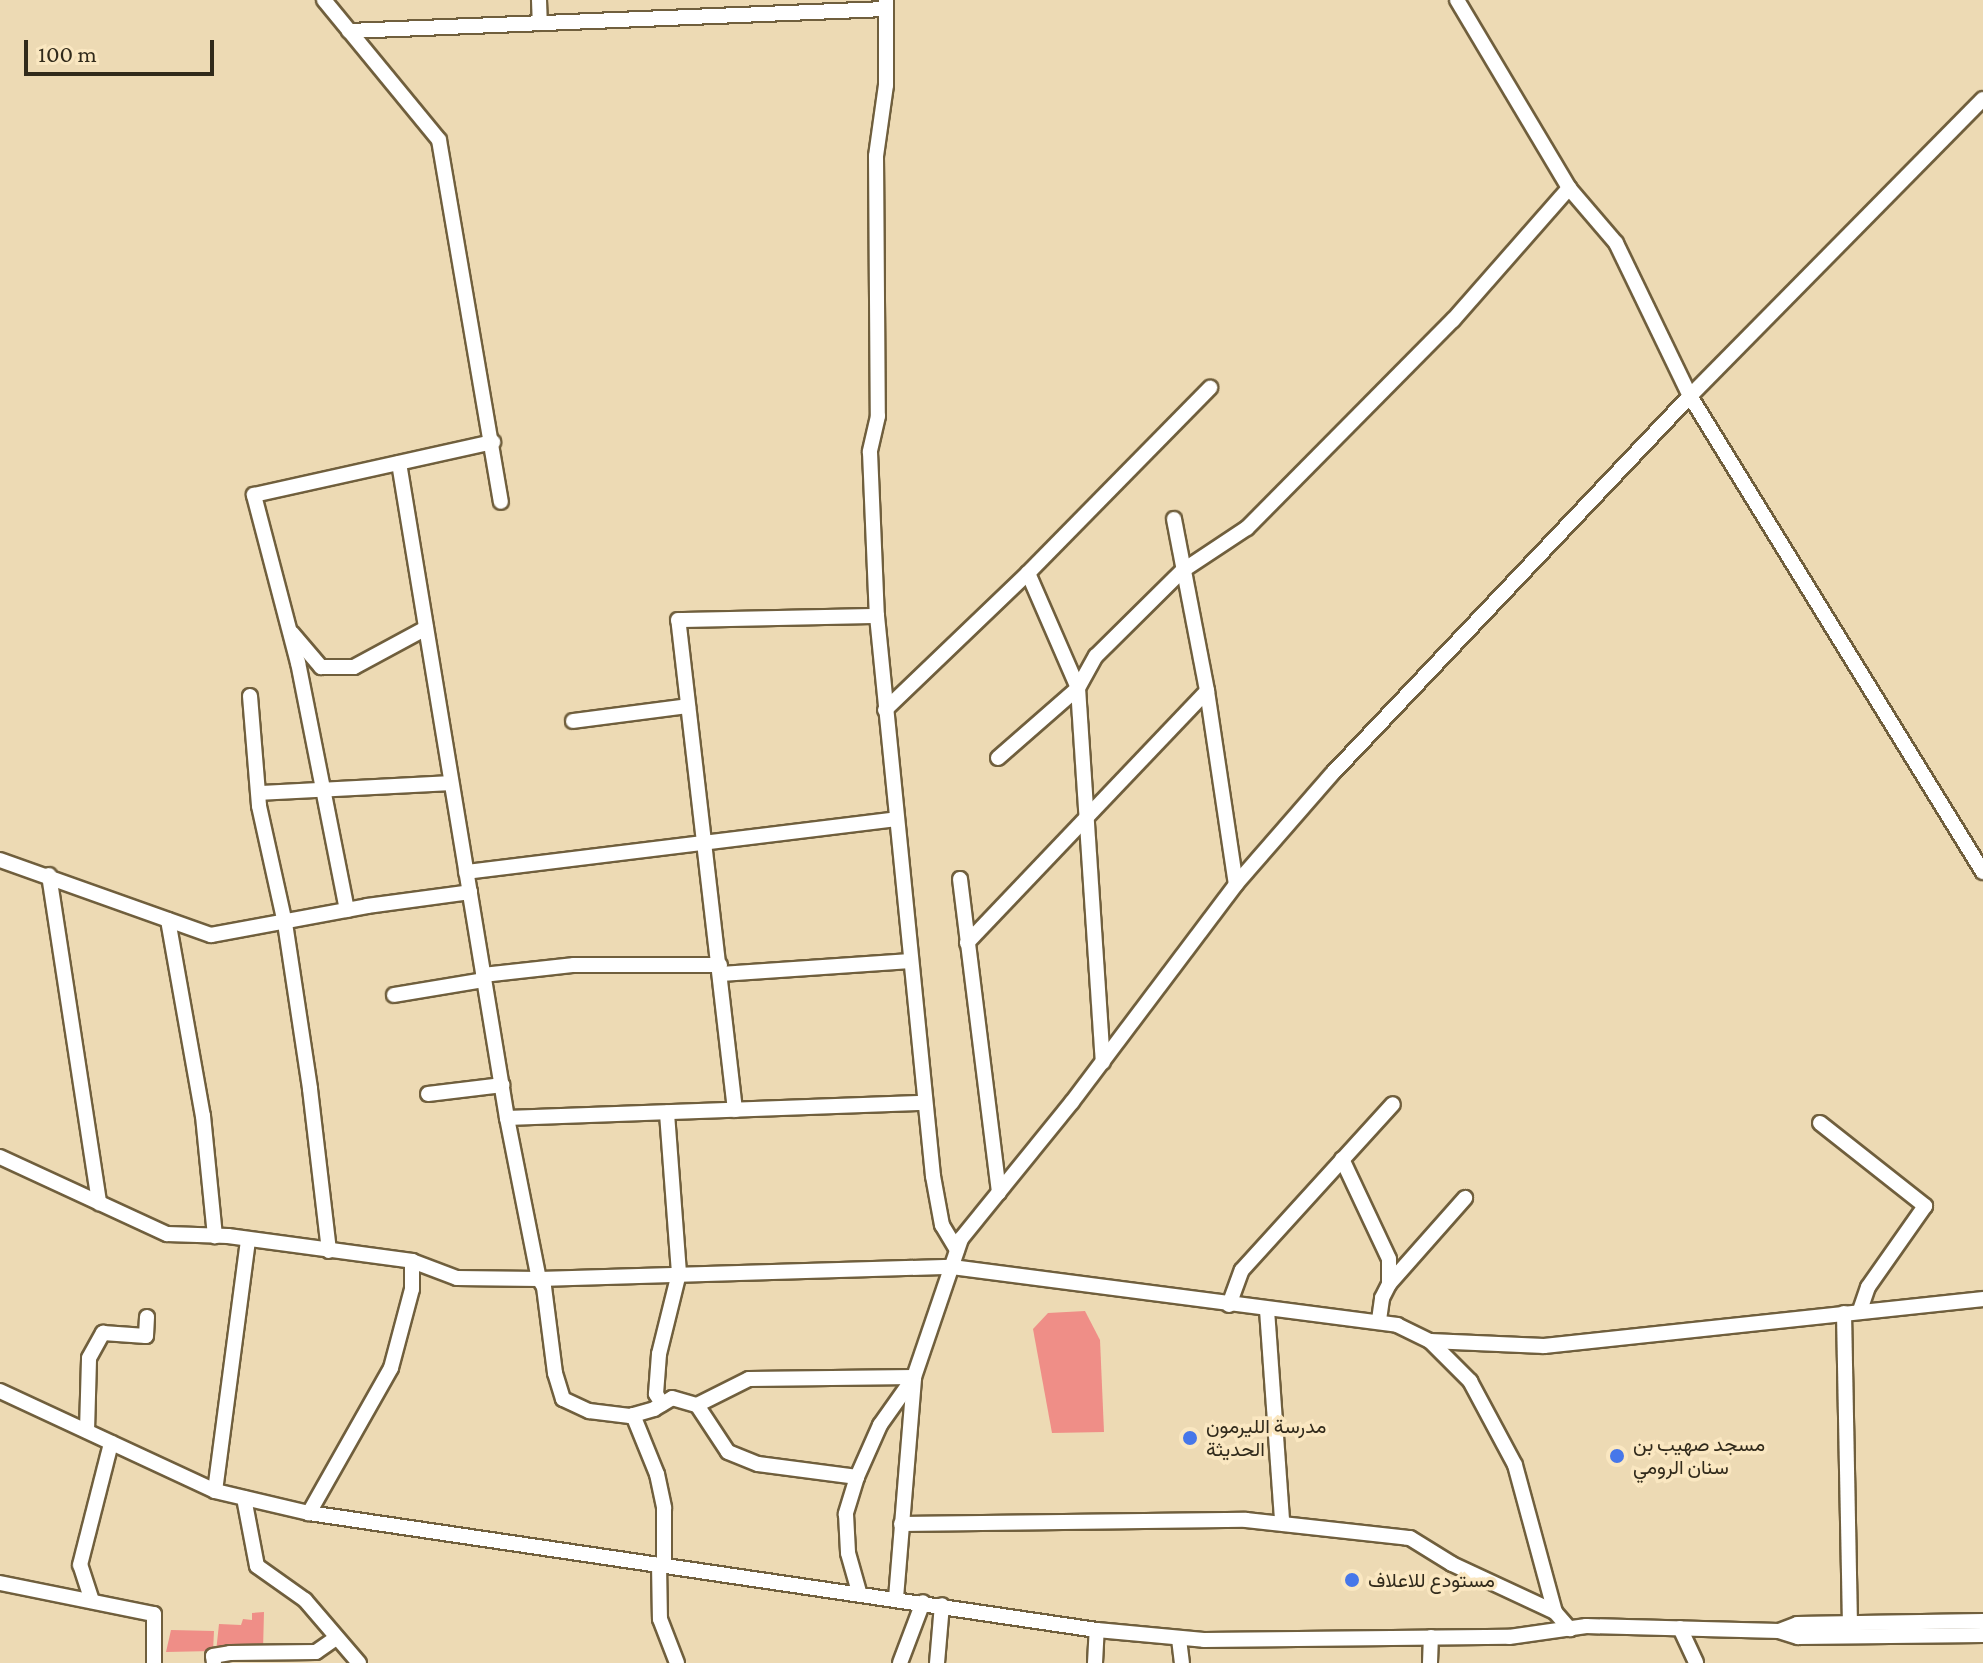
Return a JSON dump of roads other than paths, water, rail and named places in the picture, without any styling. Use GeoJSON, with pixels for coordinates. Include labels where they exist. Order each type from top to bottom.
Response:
{"type":"FeatureCollection","features":[{"type":"Feature","properties":{"kind":"street"},"geometry":{"type":"LineString","coordinates":[[324,0],[439,140],[501,502]]}},
{"type":"Feature","properties":{"kind":"street"},"geometry":{"type":"LineString","coordinates":[[539,0],[540,23]]}},
{"type":"Feature","properties":{"kind":"street"},"geometry":{"type":"LineString","coordinates":[[1457,0],[1569,188],[1616,243],[1690,396],[1983,872]]}},
{"type":"Feature","properties":{"kind":"street"},"geometry":{"type":"LineString","coordinates":[[349,31],[886,5],[886,85],[876,156],[878,416],[870,452],[877,616],[925,1103],[942,1225],[957,1250]]}},
{"type":"Feature","properties":{"kind":"street"},"geometry":{"type":"LineString","coordinates":[[896,1598],[914,1377],[961,1239],[1103,1062],[1236,884],[1332,774],[1690,396],[1983,99]]}},
{"type":"Feature","properties":{"kind":"street"},"geometry":{"type":"LineString","coordinates":[[998,758],[1078,688],[1096,656],[1182,571],[1247,528],[1453,320],[1569,188]]}},
{"type":"Feature","properties":{"kind":"street"},"geometry":{"type":"LineString","coordinates":[[885,710],[1028,573],[1210,388]]}},
{"type":"Feature","properties":{"kind":"street"},"geometry":{"type":"LineString","coordinates":[[347,910],[290,630],[254,495],[493,442]]}},
{"type":"Feature","properties":{"kind":"street"},"geometry":{"type":"LineString","coordinates":[[399,463],[507,1118],[539,1279],[544,1287],[555,1373],[563,1399],[589,1411],[633,1415],[672,1398],[697,1405],[728,1452],[758,1464],[857,1477]]}},
{"type":"Feature","properties":{"kind":"street"},"geometry":{"type":"LineString","coordinates":[[1174,519],[1207,691],[1236,884]]}},
{"type":"Feature","properties":{"kind":"street"},"geometry":{"type":"LineString","coordinates":[[1028,573],[1078,688],[1103,1062]]}},
{"type":"Feature","properties":{"kind":"street"},"geometry":{"type":"LineString","coordinates":[[735,1110],[678,620],[877,616]]}},
{"type":"Feature","properties":{"kind":"street"},"geometry":{"type":"LineString","coordinates":[[290,630],[321,667],[354,667],[426,628]]}},
{"type":"Feature","properties":{"kind":"street"},"geometry":{"type":"LineString","coordinates":[[967,943],[1207,691]]}},
{"type":"Feature","properties":{"kind":"street"},"geometry":{"type":"LineString","coordinates":[[250,696],[259,793],[285,923],[310,1089],[329,1251]]}},
{"type":"Feature","properties":{"kind":"street"},"geometry":{"type":"LineString","coordinates":[[573,721],[688,706]]}},
{"type":"Feature","properties":{"kind":"street"},"geometry":{"type":"LineString","coordinates":[[259,793],[450,783]]}},
{"type":"Feature","properties":{"kind":"street"},"geometry":{"type":"LineString","coordinates":[[466,872],[896,819]]}},
{"type":"Feature","properties":{"kind":"street"},"geometry":{"type":"LineString","coordinates":[[0,860],[211,935],[470,892]]}},
{"type":"Feature","properties":{"kind":"street"},"geometry":{"type":"LineString","coordinates":[[49,875],[99,1203]]}},
{"type":"Feature","properties":{"kind":"street"},"geometry":{"type":"LineString","coordinates":[[960,879],[999,1193]]}},
{"type":"Feature","properties":{"kind":"street"},"geometry":{"type":"LineString","coordinates":[[168,920],[203,1116],[215,1236]]}},
{"type":"Feature","properties":{"kind":"street"},"geometry":{"type":"LineString","coordinates":[[394,995],[484,977],[574,965],[721,970],[911,961]]}},
{"type":"Feature","properties":{"kind":"street"},"geometry":{"type":"LineString","coordinates":[[428,1094],[502,1085]]}},
{"type":"Feature","properties":{"kind":"street"},"geometry":{"type":"LineString","coordinates":[[507,1118],[925,1103]]}},
{"type":"Feature","properties":{"kind":"street"},"geometry":{"type":"LineString","coordinates":[[1229,1305],[1242,1270],[1393,1104]]}},
{"type":"Feature","properties":{"kind":"street"},"geometry":{"type":"LineString","coordinates":[[662,1404],[656,1394],[659,1354],[679,1273],[667,1112]]}},
{"type":"Feature","properties":{"kind":"street"},"geometry":{"type":"LineString","coordinates":[[1820,1123],[1925,1206],[1868,1287],[1860,1310]]}},
{"type":"Feature","properties":{"kind":"street"},"geometry":{"type":"LineString","coordinates":[[0,1157],[167,1234],[248,1239],[412,1261],[457,1278],[539,1279],[952,1267],[1267,1310],[1379,1320],[1415,1332],[1430,1341],[1470,1381],[1515,1465],[1555,1612]]}},
{"type":"Feature","properties":{"kind":"street"},"geometry":{"type":"LineString","coordinates":[[1342,1159],[1389,1259],[1389,1284]]}},
{"type":"Feature","properties":{"kind":"street"},"geometry":{"type":"LineString","coordinates":[[1379,1320],[1382,1298],[1389,1284],[1465,1198]]}},
{"type":"Feature","properties":{"kind":"street"},"geometry":{"type":"LineString","coordinates":[[215,1491],[248,1239]]}},
{"type":"Feature","properties":{"kind":"street"},"geometry":{"type":"LineString","coordinates":[[309,1513],[391,1368],[412,1289],[412,1261]]}},
{"type":"Feature","properties":{"kind":"street"},"geometry":{"type":"LineString","coordinates":[[1430,1341],[1544,1346],[1983,1299]]}},
{"type":"Feature","properties":{"kind":"street"},"geometry":{"type":"LineString","coordinates":[[1267,1310],[1282,1521]]}},
{"type":"Feature","properties":{"kind":"street"},"geometry":{"type":"LineString","coordinates":[[1844,1313],[1850,1624]]}},
{"type":"Feature","properties":{"kind":"street"},"geometry":{"type":"LineString","coordinates":[[87,1431],[89,1358],[103,1333],[146,1336],[147,1317]]}},
{"type":"Feature","properties":{"kind":"street"},"geometry":{"type":"LineString","coordinates":[[697,1405],[749,1379],[914,1377]]}},
{"type":"Feature","properties":{"kind":"street"},"geometry":{"type":"LineString","coordinates":[[859,1592],[848,1553],[846,1514],[857,1477],[880,1425],[914,1377]]}},
{"type":"Feature","properties":{"kind":"street"},"geometry":{"type":"LineString","coordinates":[[0,1391],[215,1491],[309,1513],[859,1592],[1097,1630],[1179,1639],[1509,1637],[1570,1629],[1680,1628],[1779,1631],[1798,1637],[1983,1635]]}},
{"type":"Feature","properties":{"kind":"street"},"geometry":{"type":"LineString","coordinates":[[633,1415],[660,1485],[664,1508],[660,1619],[677,1663]]}},
{"type":"Feature","properties":{"kind":"street"},"geometry":{"type":"LineString","coordinates":[[92,1601],[80,1565],[111,1443]]}},
{"type":"Feature","properties":{"kind":"street"},"geometry":{"type":"LineString","coordinates":[[244,1498],[257,1566],[305,1600],[359,1663]]}},
{"type":"Feature","properties":{"kind":"street"},"geometry":{"type":"LineString","coordinates":[[901,1524],[1282,1521],[1410,1538],[1452,1564],[1555,1612],[1570,1629]]}},
{"type":"Feature","properties":{"kind":"street"},"geometry":{"type":"LineString","coordinates":[[0,1583],[154,1614],[154,1663]]}},
{"type":"Feature","properties":{"kind":"street"},"geometry":{"type":"LineString","coordinates":[[900,1663],[923,1602]]}},
{"type":"Feature","properties":{"kind":"street"},"geometry":{"type":"LineString","coordinates":[[937,1663],[942,1605]]}},
{"type":"Feature","properties":{"kind":"street"},"geometry":{"type":"LineString","coordinates":[[1779,1631],[1797,1624],[1983,1621]]}},
{"type":"Feature","properties":{"kind":"street"},"geometry":{"type":"LineString","coordinates":[[1680,1628],[1696,1663]]}},
{"type":"Feature","properties":{"kind":"street"},"geometry":{"type":"LineString","coordinates":[[1095,1663],[1097,1630]]}},
{"type":"Feature","properties":{"kind":"street"},"geometry":{"type":"LineString","coordinates":[[1430,1663],[1431,1637]]}},
{"type":"Feature","properties":{"kind":"street"},"geometry":{"type":"LineString","coordinates":[[214,1663],[213,1656],[230,1653],[317,1657],[336,1638]]}},
{"type":"Feature","properties":{"kind":"street"},"geometry":{"type":"LineString","coordinates":[[1179,1639],[1182,1663]]}},
{"type":"Feature","properties":{"kind":"place","name":"مدرسة الليرمون الحديثة"},"geometry":{"type":"Point","coordinates":[1190,1438]}},
{"type":"Feature","properties":{"kind":"place","name":"مسجد صهيب بن سنان الرومي"},"geometry":{"type":"Point","coordinates":[1617,1456]}},
{"type":"Feature","properties":{"kind":"place","name":"مستودع للاعلاف"},"geometry":{"type":"Point","coordinates":[1352,1580]}}]}
